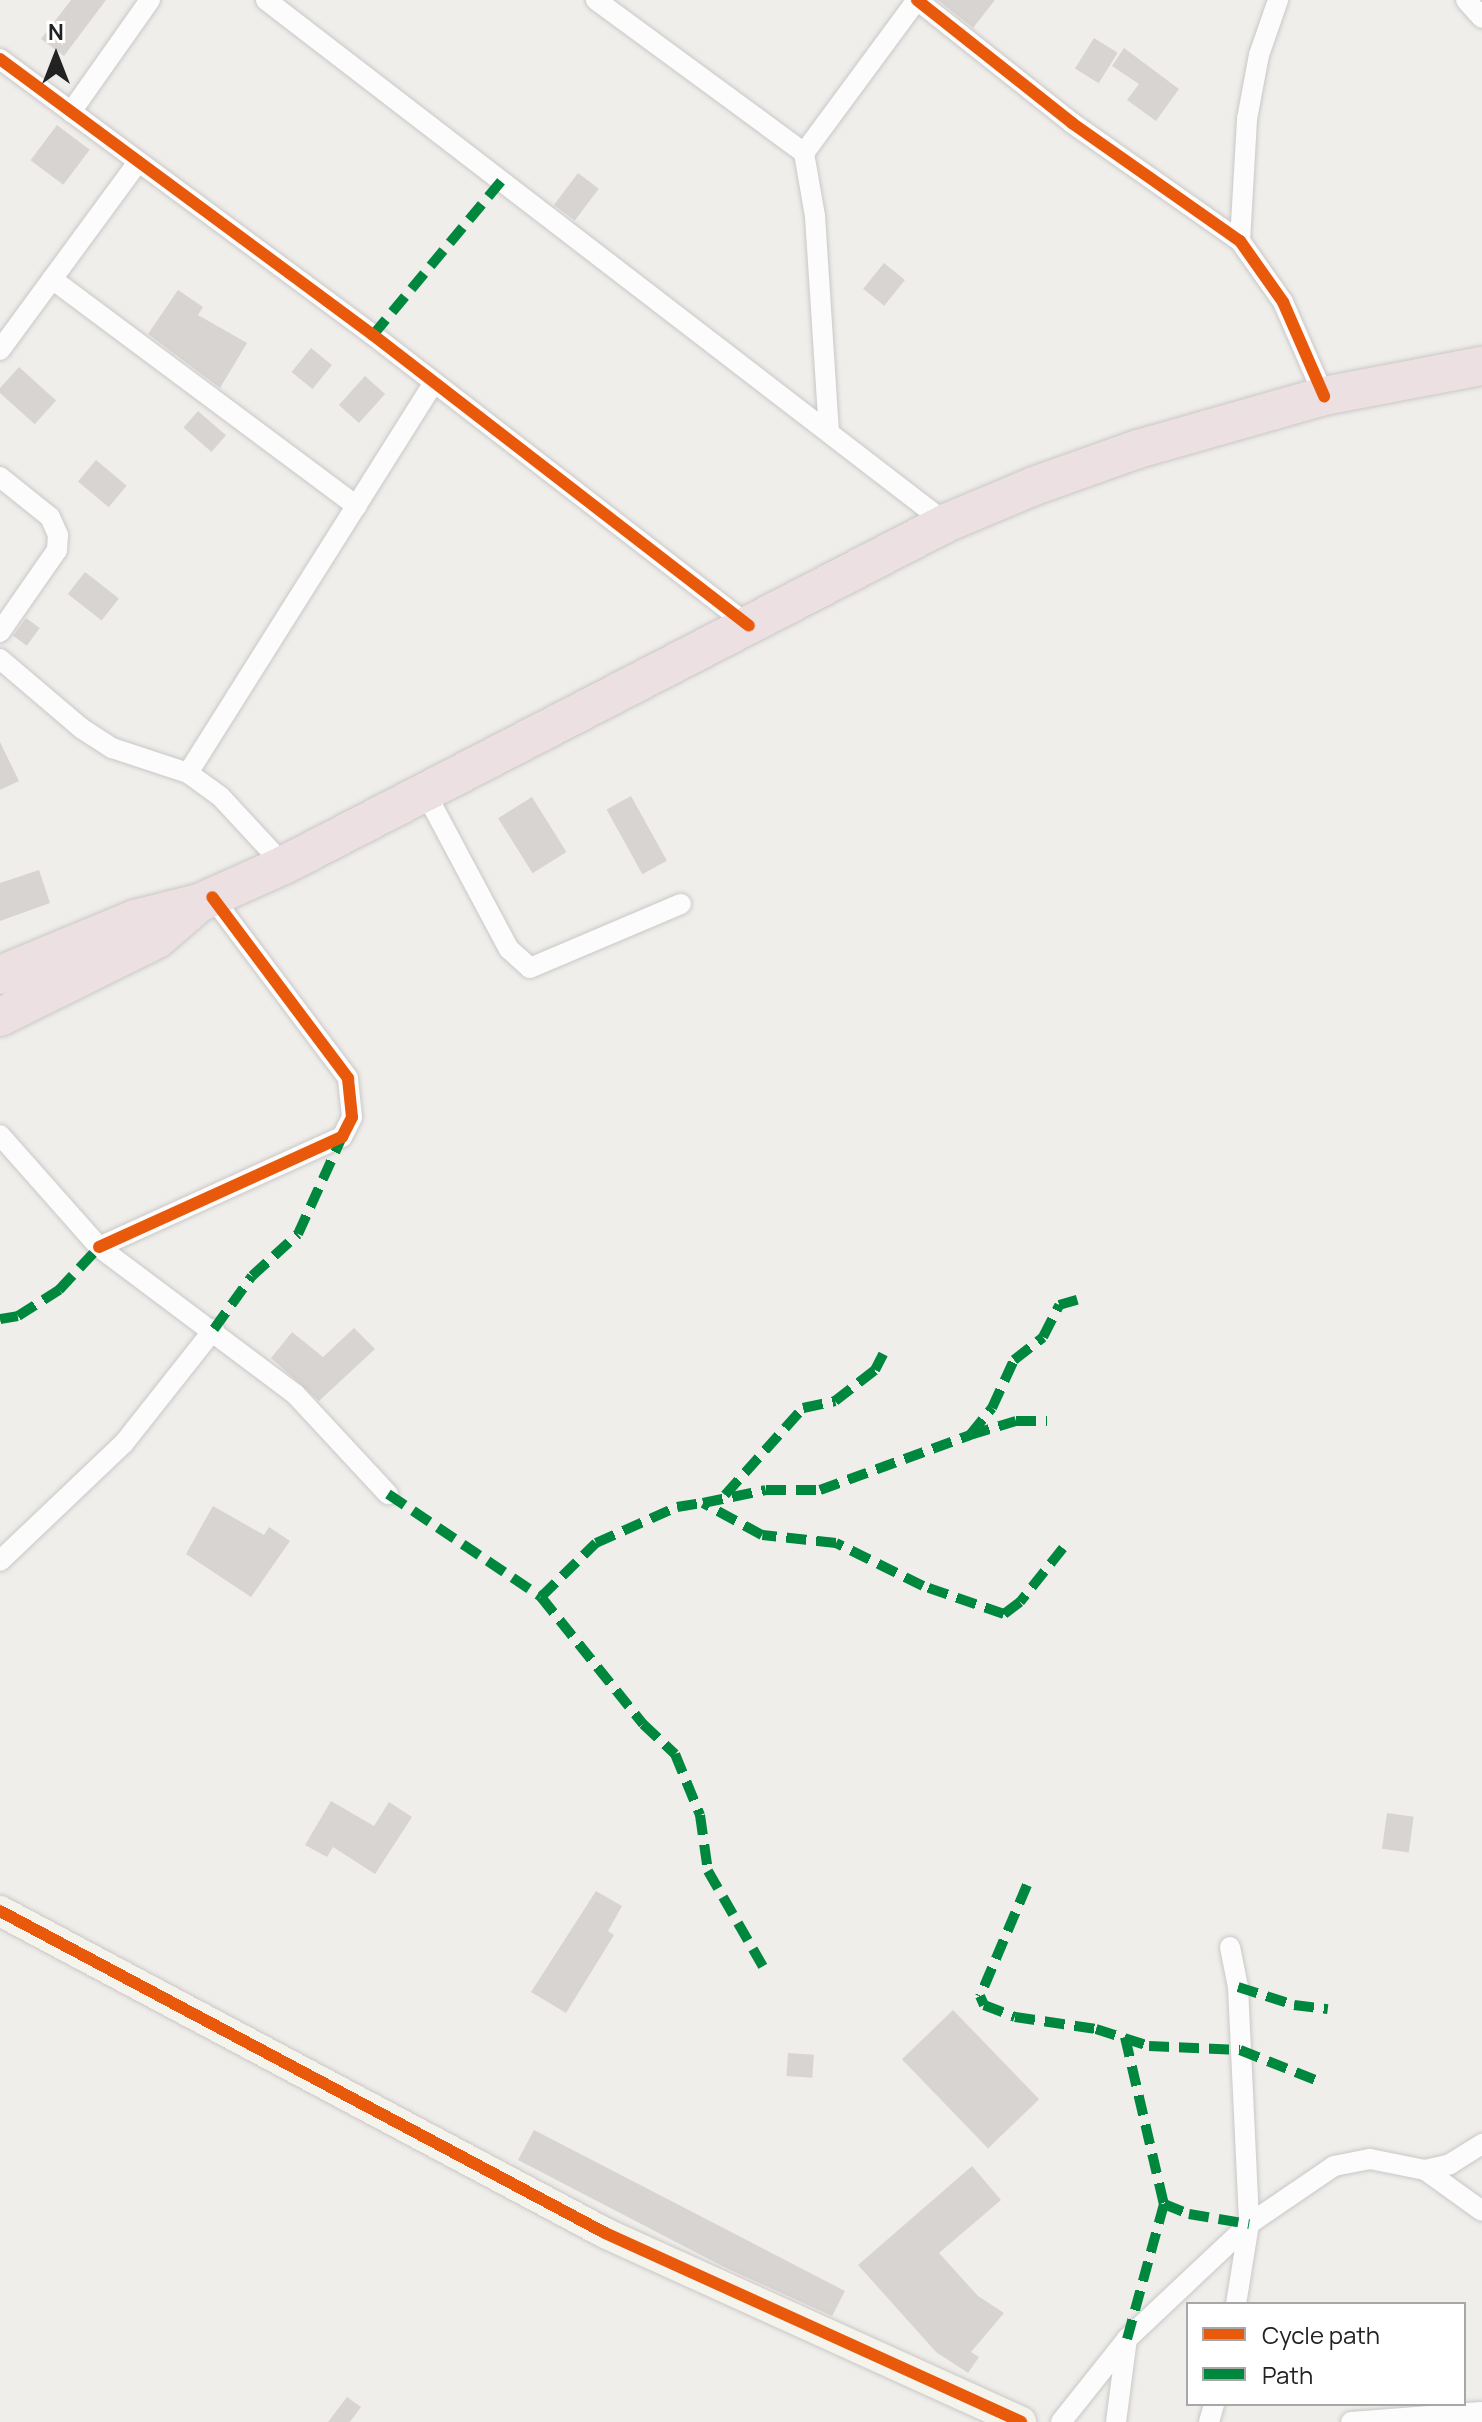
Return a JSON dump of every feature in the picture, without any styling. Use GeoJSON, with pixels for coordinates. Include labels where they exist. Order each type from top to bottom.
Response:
{"type":"FeatureCollection","features":[{"type":"Feature","properties":{"kind":"highway"},"geometry":{"type":"LineString","coordinates":[[0,975],[135,919],[206,900],[284,865],[946,523],[1138,449],[1324,396],[1482,366]]}},
{"type":"Feature","properties":{"kind":"highway"},"geometry":{"type":"LineString","coordinates":[[0,1017],[157,939],[206,900]]}},
{"type":"Feature","properties":{"kind":"street"},"geometry":{"type":"LineString","coordinates":[[71,112],[150,0]]}},
{"type":"Feature","properties":{"kind":"street"},"geometry":{"type":"LineString","coordinates":[[266,0],[946,523]]}},
{"type":"Feature","properties":{"kind":"street"},"geometry":{"type":"LineString","coordinates":[[596,0],[804,153],[815,216],[829,430]]}},
{"type":"Feature","properties":{"kind":"street"},"geometry":{"type":"LineString","coordinates":[[804,153],[917,0],[1072,123],[1240,241],[1283,302],[1324,396]]}},
{"type":"Feature","properties":{"kind":"street"},"geometry":{"type":"LineString","coordinates":[[1240,241],[1247,119],[1259,55],[1278,0]]}},
{"type":"Feature","properties":{"kind":"street"},"geometry":{"type":"LineString","coordinates":[[1466,0],[1482,18]]}},
{"type":"Feature","properties":{"kind":"street"},"geometry":{"type":"LineString","coordinates":[[0,59],[749,626]]}},
{"type":"Feature","properties":{"kind":"street"},"geometry":{"type":"LineString","coordinates":[[0,350],[138,162]]}},
{"type":"Feature","properties":{"kind":"street"},"geometry":{"type":"LineString","coordinates":[[52,279],[357,506]]}},
{"type":"Feature","properties":{"kind":"street"},"geometry":{"type":"LineString","coordinates":[[188,773],[433,384]]}},
{"type":"Feature","properties":{"kind":"street"},"geometry":{"type":"LineString","coordinates":[[0,477],[50,517],[58,535],[57,550],[0,632]]}},
{"type":"Feature","properties":{"kind":"street"},"geometry":{"type":"LineString","coordinates":[[0,659],[81,728],[112,748],[188,773],[220,796],[284,865]]}},
{"type":"Feature","properties":{"kind":"street"},"geometry":{"type":"LineString","coordinates":[[425,792],[509,949],[530,968],[681,904]]}},
{"type":"Feature","properties":{"kind":"street"},"geometry":{"type":"LineString","coordinates":[[99,1247],[342,1137],[352,1117],[348,1078],[206,900]]}},
{"type":"Feature","properties":{"kind":"street"},"geometry":{"type":"LineString","coordinates":[[0,1135],[99,1247],[214,1329],[295,1394],[388,1494]]}},
{"type":"Feature","properties":{"kind":"street"},"geometry":{"type":"LineString","coordinates":[[0,1561],[124,1443],[214,1329]]}},
{"type":"Feature","properties":{"kind":"street"},"geometry":{"type":"LineString","coordinates":[[0,1911],[592,2226],[1021,2422]]}},
{"type":"Feature","properties":{"kind":"street"},"geometry":{"type":"LineString","coordinates":[[1230,1947],[1238,1987],[1249,2224],[1236,2302]]}},
{"type":"Feature","properties":{"kind":"street"},"geometry":{"type":"LineString","coordinates":[[1425,2170],[1450,2164],[1482,2144]]}},
{"type":"Feature","properties":{"kind":"street"},"geometry":{"type":"LineString","coordinates":[[1061,2422],[1127,2339],[1249,2224],[1334,2166],[1370,2159],[1425,2170],[1482,2211]]}},
{"type":"Feature","properties":{"kind":"street"},"geometry":{"type":"LineString","coordinates":[[1116,2422],[1127,2339]]}},
{"type":"Feature","properties":{"kind":"street"},"geometry":{"type":"LineString","coordinates":[[1351,2422],[1482,2412]]}},
{"type":"Feature","properties":{"kind":"building"},"geometry":{"type":"Polygon","coordinates":[[[71,0],[106,0],[64,56],[41,39],[71,0]]]}},
{"type":"Feature","properties":{"kind":"building"},"geometry":{"type":"Polygon","coordinates":[[[938,0],[995,0],[973,28],[938,0]]]}},
{"type":"Feature","properties":{"kind":"building"},"geometry":{"type":"Polygon","coordinates":[[[1094,38],[1118,53],[1099,83],[1075,69],[1094,38]]]}},
{"type":"Feature","properties":{"kind":"building"},"geometry":{"type":"Polygon","coordinates":[[[1124,48],[1179,89],[1156,121],[1127,100],[1139,84],[1112,66],[1124,48]]]}},
{"type":"Feature","properties":{"kind":"building"},"geometry":{"type":"Polygon","coordinates":[[[57,125],[90,150],[63,185],[31,160],[57,125]]]}},
{"type":"Feature","properties":{"kind":"building"},"geometry":{"type":"Polygon","coordinates":[[[578,173],[599,189],[575,221],[554,205],[578,173]]]}},
{"type":"Feature","properties":{"kind":"building"},"geometry":{"type":"Polygon","coordinates":[[[884,263],[905,280],[884,306],[863,289],[884,263]]]}},
{"type":"Feature","properties":{"kind":"building"},"geometry":{"type":"Polygon","coordinates":[[[178,290],[203,307],[198,315],[247,343],[220,388],[148,334],[178,290]]]}},
{"type":"Feature","properties":{"kind":"building"},"geometry":{"type":"Polygon","coordinates":[[[311,348],[332,365],[312,389],[291,372],[311,348]]]}},
{"type":"Feature","properties":{"kind":"building"},"geometry":{"type":"Polygon","coordinates":[[[19,367],[56,400],[35,424],[0,393],[0,388],[19,367]]]}},
{"type":"Feature","properties":{"kind":"building"},"geometry":{"type":"Polygon","coordinates":[[[365,376],[385,394],[359,423],[339,405],[365,376]]]}},
{"type":"Feature","properties":{"kind":"building"},"geometry":{"type":"Polygon","coordinates":[[[198,411],[226,435],[211,452],[184,428],[198,411]]]}},
{"type":"Feature","properties":{"kind":"building"},"geometry":{"type":"Polygon","coordinates":[[[96,460],[127,486],[109,507],[78,481],[96,460]]]}},
{"type":"Feature","properties":{"kind":"building"},"geometry":{"type":"Polygon","coordinates":[[[85,572],[119,598],[102,621],[68,594],[85,572]]]}},
{"type":"Feature","properties":{"kind":"building"},"geometry":{"type":"Polygon","coordinates":[[[26,618],[40,628],[27,646],[13,636],[26,618]]]}},
{"type":"Feature","properties":{"kind":"building"},"geometry":{"type":"Polygon","coordinates":[[[0,742],[19,781],[0,790],[0,742]]]}},
{"type":"Feature","properties":{"kind":"building"},"geometry":{"type":"Polygon","coordinates":[[[631,796],[667,861],[642,874],[607,810],[631,796]]]}},
{"type":"Feature","properties":{"kind":"building"},"geometry":{"type":"Polygon","coordinates":[[[532,797],[566,852],[533,873],[498,818],[532,797]]]}},
{"type":"Feature","properties":{"kind":"building"},"geometry":{"type":"Polygon","coordinates":[[[39,870],[50,903],[0,921],[0,883],[39,870]]]}},
{"type":"Feature","properties":{"kind":"building"},"geometry":{"type":"Polygon","coordinates":[[[354,1328],[375,1349],[319,1401],[271,1358],[292,1332],[323,1357],[354,1328]]]}},
{"type":"Feature","properties":{"kind":"building"},"geometry":{"type":"Polygon","coordinates":[[[213,1506],[264,1535],[269,1527],[290,1541],[251,1597],[186,1554],[213,1506]]]}},
{"type":"Feature","properties":{"kind":"building"},"geometry":{"type":"Polygon","coordinates":[[[331,1801],[374,1826],[389,1802],[412,1817],[375,1874],[333,1847],[327,1857],[305,1845],[331,1801]]]}},
{"type":"Feature","properties":{"kind":"building"},"geometry":{"type":"Polygon","coordinates":[[[1387,1813],[1414,1817],[1409,1852],[1382,1849],[1387,1813]]]}},
{"type":"Feature","properties":{"kind":"building"},"geometry":{"type":"Polygon","coordinates":[[[596,1891],[622,1906],[608,1931],[614,1935],[566,2013],[531,1992],[596,1891]]]}},
{"type":"Feature","properties":{"kind":"building"},"geometry":{"type":"Polygon","coordinates":[[[953,2010],[1039,2099],[988,2149],[902,2059],[953,2010]]]}},
{"type":"Feature","properties":{"kind":"building"},"geometry":{"type":"Polygon","coordinates":[[[788,2053],[814,2055],[812,2078],[786,2076],[788,2053]]]}},
{"type":"Feature","properties":{"kind":"building"},"geometry":{"type":"Polygon","coordinates":[[[534,2130],[845,2291],[832,2316],[724,2267],[518,2160],[534,2130]]]}},
{"type":"Feature","properties":{"kind":"building"},"geometry":{"type":"Polygon","coordinates":[[[972,2166],[1001,2200],[939,2253],[978,2296],[1004,2313],[971,2352],[979,2357],[968,2373],[936,2352],[858,2265],[972,2166]]]}},
{"type":"Feature","properties":{"kind":"building"},"geometry":{"type":"Polygon","coordinates":[[[347,2397],[361,2407],[350,2422],[328,2422],[347,2397]]]}},
{"type":"Feature","properties":{"kind":"marked path"},"geometry":{"type":"LineString","coordinates":[[373,335],[503,179]]}},
{"type":"Feature","properties":{"kind":"marked path"},"geometry":{"type":"LineString","coordinates":[[214,1329],[252,1276],[298,1234],[341,1139]]}},
{"type":"Feature","properties":{"kind":"marked path"},"geometry":{"type":"LineString","coordinates":[[0,1319],[18,1316],[59,1290],[99,1247]]}},
{"type":"Feature","properties":{"kind":"marked path"},"geometry":{"type":"LineString","coordinates":[[1063,1548],[1020,1602],[1004,1614],[923,1586],[836,1543],[762,1535],[703,1503],[766,1490],[820,1490],[970,1435],[992,1408],[1014,1360],[1043,1337],[1059,1305],[1077,1300]]}},
{"type":"Feature","properties":{"kind":"marked path"},"geometry":{"type":"LineString","coordinates":[[725,1495],[803,1408],[835,1401],[875,1370],[883,1354]]}},
{"type":"Feature","properties":{"kind":"marked path"},"geometry":{"type":"LineString","coordinates":[[970,1435],[1016,1421],[1047,1421]]}},
{"type":"Feature","properties":{"kind":"marked path"},"geometry":{"type":"LineString","coordinates":[[388,1494],[541,1597],[643,1724],[675,1754],[700,1815],[708,1871],[766,1972]]}},
{"type":"Feature","properties":{"kind":"marked path"},"geometry":{"type":"LineString","coordinates":[[541,1597],[596,1543],[677,1507],[703,1503]]}},
{"type":"Feature","properties":{"kind":"marked path"},"geometry":{"type":"LineString","coordinates":[[1027,1885],[980,1996],[984,2005],[1015,2017],[1096,2029],[1149,2046],[1240,2050],[1323,2083]]}},
{"type":"Feature","properties":{"kind":"marked path"},"geometry":{"type":"LineString","coordinates":[[1238,1987],[1294,2005],[1328,2009]]}},
{"type":"Feature","properties":{"kind":"marked path"},"geometry":{"type":"LineString","coordinates":[[1125,2037],[1164,2204],[1127,2339]]}},
{"type":"Feature","properties":{"kind":"marked path"},"geometry":{"type":"LineString","coordinates":[[1164,2204],[1189,2214],[1249,2224]]}},
{"type":"Feature","properties":{"kind":"cycle path"},"geometry":{"type":"LineString","coordinates":[[917,0],[1072,123],[1240,241],[1283,302],[1324,396]]}},
{"type":"Feature","properties":{"kind":"cycle path"},"geometry":{"type":"LineString","coordinates":[[0,59],[373,335],[749,626]]}},
{"type":"Feature","properties":{"kind":"cycle path"},"geometry":{"type":"LineString","coordinates":[[99,1247],[342,1137],[352,1117],[348,1078],[212,897]]}},
{"type":"Feature","properties":{"kind":"cycle path"},"geometry":{"type":"LineString","coordinates":[[0,1911],[605,2233],[1021,2422]]}}]}
